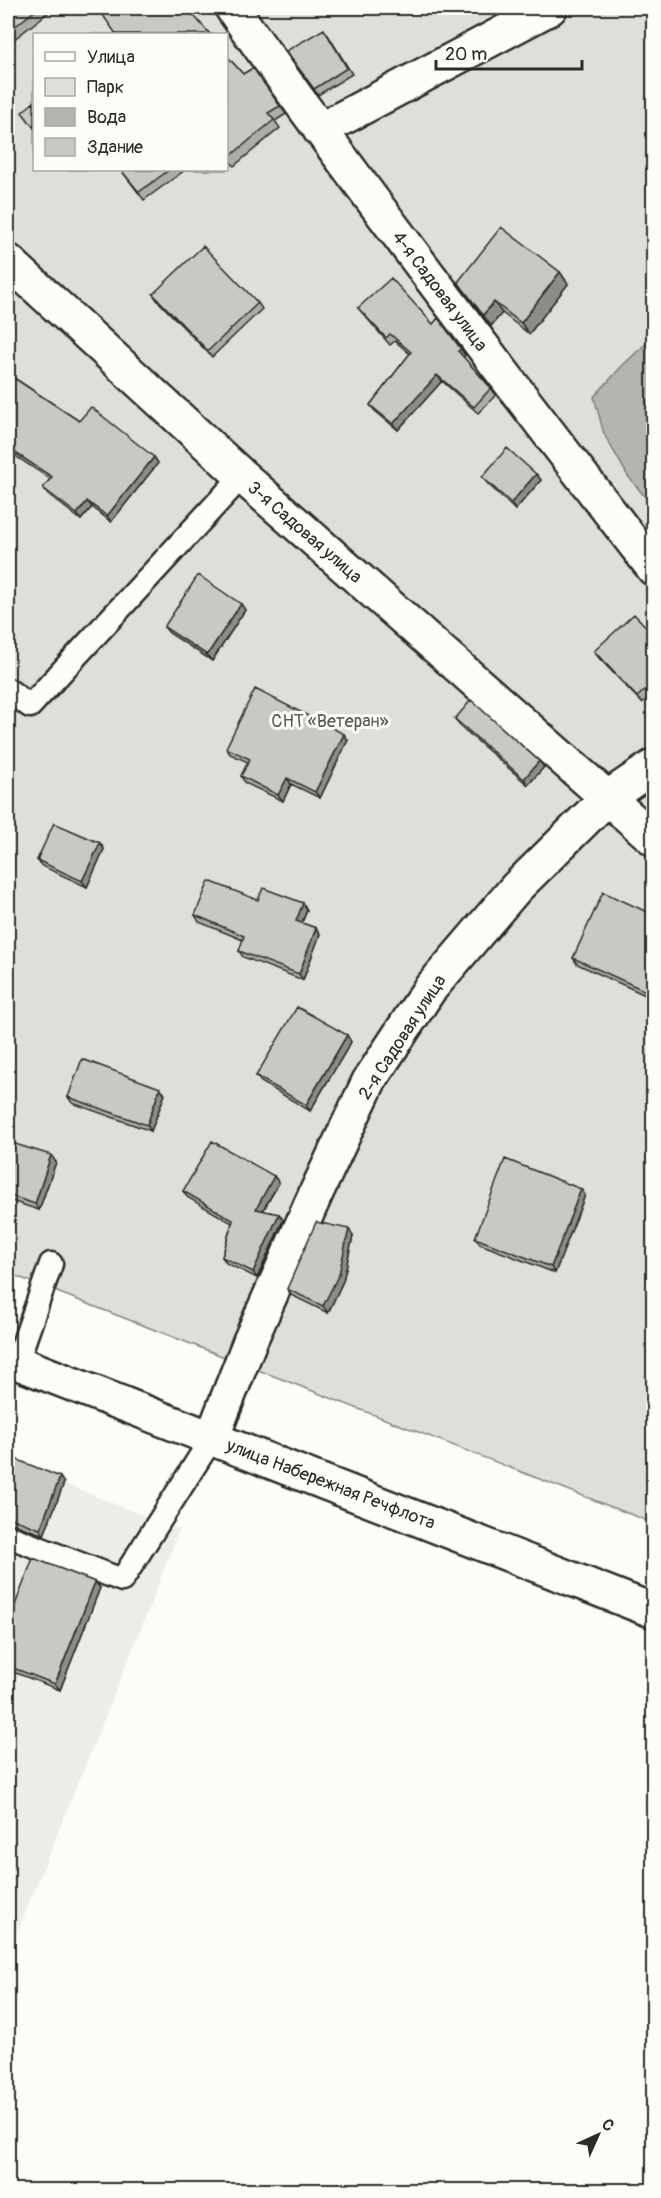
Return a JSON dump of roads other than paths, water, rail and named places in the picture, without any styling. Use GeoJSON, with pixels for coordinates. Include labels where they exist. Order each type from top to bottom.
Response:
{"type":"FeatureCollection","features":[{"type":"Feature","properties":{"kind":"street","name":"4-я Садовая улица"},"geometry":{"type":"LineString","coordinates":[[232,8],[320,130],[502,373],[654,569]]}},
{"type":"Feature","properties":{"kind":"street"},"geometry":{"type":"LineString","coordinates":[[320,130],[550,8]]}},
{"type":"Feature","properties":{"kind":"street","name":"3-я Садовая улица"},"geometry":{"type":"LineString","coordinates":[[8,261],[242,476],[654,838]]}},
{"type":"Feature","properties":{"kind":"street","name":"2-я Садовая улица"},"geometry":{"type":"LineString","coordinates":[[212,1438],[250,1341],[369,1081],[429,990],[516,888],[607,798],[654,766]]}},
{"type":"Feature","properties":{"kind":"street","name":"улица Набережная Речфлота"},"geometry":{"type":"LineString","coordinates":[[12,1360],[654,1611]]}},
{"type":"Feature","properties":{"kind":"lane"},"geometry":{"type":"LineString","coordinates":[[8,690],[30,706],[242,476]]}},
{"type":"Feature","properties":{"kind":"lane"},"geometry":{"type":"LineString","coordinates":[[12,1360],[51,1264]]}},
{"type":"Feature","properties":{"kind":"lane"},"geometry":{"type":"LineString","coordinates":[[8,1536],[122,1580],[212,1438]]}},
{"type":"Feature","properties":{"kind":"water"},"geometry":{"type":"Polygon","coordinates":[[[653,337],[653,507],[628,476],[604,434],[594,397],[653,337]]]}},
{"type":"Feature","properties":{"kind":"park label","name":"СНТ «Ветеран»"},"geometry":{"type":"Point","coordinates":[330,721]}}]}
